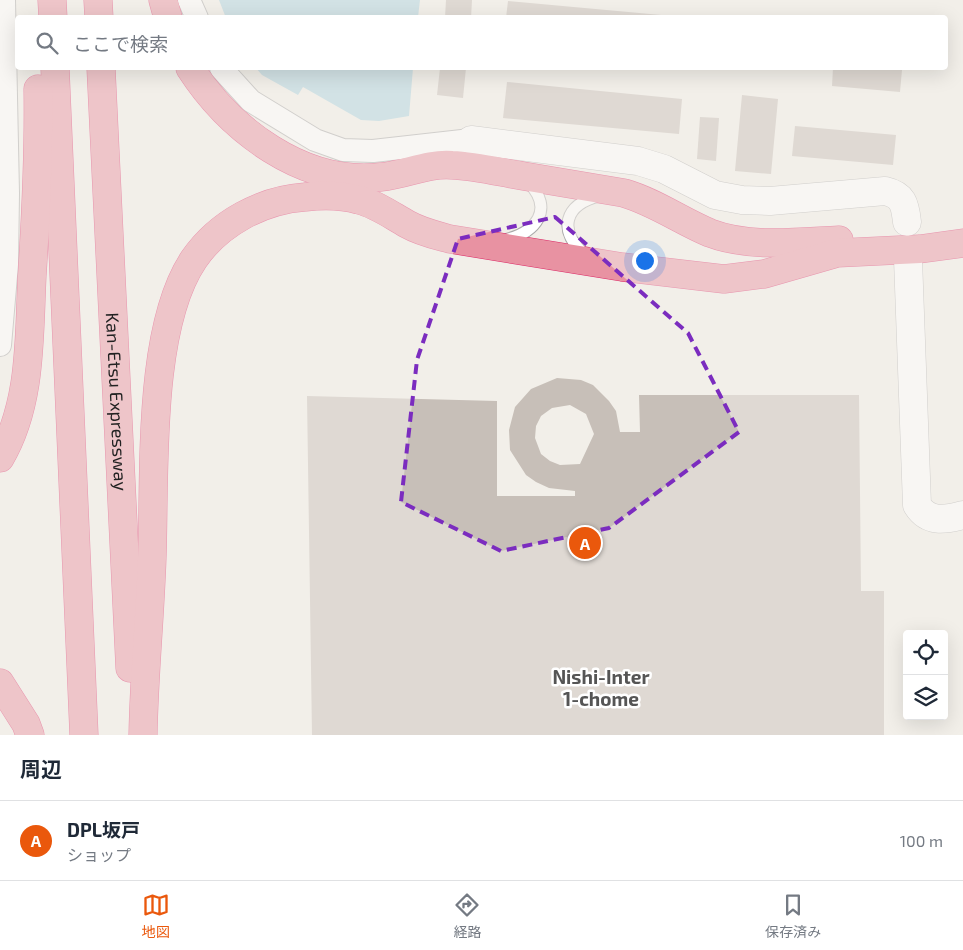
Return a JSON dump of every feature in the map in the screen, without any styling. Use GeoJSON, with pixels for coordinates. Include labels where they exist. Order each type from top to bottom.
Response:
{"type":"FeatureCollection","features":[{"type":"Feature","properties":{"kind":"highway"},"geometry":{"type":"LineString","coordinates":[[37,0],[37,15]]}},
{"type":"Feature","properties":{"kind":"highway"},"geometry":{"type":"LineString","coordinates":[[52,0],[53,15]]}},
{"type":"Feature","properties":{"kind":"highway"},"geometry":{"type":"LineString","coordinates":[[98,0],[99,15]]}},
{"type":"Feature","properties":{"kind":"highway"},"geometry":{"type":"LineString","coordinates":[[163,0],[167,15]]}},
{"type":"Feature","properties":{"kind":"highway"},"geometry":{"type":"LineString","coordinates":[[0,458],[13,429],[25,387],[35,223],[38,70]]}},
{"type":"Feature","properties":{"kind":"highway"},"geometry":{"type":"LineString","coordinates":[[55,70],[84,735]]}},
{"type":"Feature","properties":{"kind":"highway","name":"Kan-Etsu Expressway"},"geometry":{"type":"LineString","coordinates":[[101,70],[133,735]]}},
{"type":"Feature","properties":{"kind":"highway"},"geometry":{"type":"LineString","coordinates":[[192,70],[223,111],[248,134],[274,151],[327,173],[348,177],[382,177],[429,166],[450,165],[489,169],[624,193],[644,199],[711,233],[731,239],[801,242],[919,237],[963,242]]}},
{"type":"Feature","properties":{"kind":"highway"},"geometry":{"type":"LineString","coordinates":[[143,735],[152,557],[154,461],[162,354],[170,316],[182,282],[194,259],[223,229],[238,217],[259,208],[305,197],[337,196],[359,200],[383,209],[427,233],[593,262],[698,277],[731,278],[764,274],[837,253],[920,249],[963,242]]}},
{"type":"Feature","properties":{"kind":"highway"},"geometry":{"type":"LineString","coordinates":[[0,683],[26,724],[30,735]]}},
{"type":"Feature","properties":{"kind":"street"},"geometry":{"type":"LineString","coordinates":[[0,345],[7,264],[8,193],[4,0]]}},
{"type":"Feature","properties":{"kind":"street"},"geometry":{"type":"LineString","coordinates":[[189,0],[196,15]]}},
{"type":"Feature","properties":{"kind":"street"},"geometry":{"type":"LineString","coordinates":[[224,70],[251,101],[316,140],[343,150],[372,151],[471,140],[638,161],[664,169],[715,195],[742,200],[770,201],[884,191],[894,193],[901,198],[905,206],[907,222]]}},
{"type":"Feature","properties":{"kind":"street"},"geometry":{"type":"LineString","coordinates":[[908,259],[917,505],[922,513],[933,519],[963,516]]}},
{"type":"Feature","properties":{"kind":"lane"},"geometry":{"type":"LineString","coordinates":[[487,244],[510,239],[524,233],[535,224],[541,212],[541,202],[536,190],[521,176]]}},
{"type":"Feature","properties":{"kind":"lane"},"geometry":{"type":"LineString","coordinates":[[593,262],[574,245],[568,231],[569,217],[574,208],[584,200],[624,193]]}},
{"type":"Feature","properties":{"kind":"highlighted area"},"geometry":{"type":"Polygon","coordinates":[[[555,217],[688,333],[739,432],[609,528],[501,551],[401,502],[417,360],[458,239],[555,217]]]}},
{"type":"Feature","properties":{"kind":"water"},"geometry":{"type":"Polygon","coordinates":[[[219,0],[420,0],[418,15],[225,15],[219,0]]]}},
{"type":"Feature","properties":{"kind":"water"},"geometry":{"type":"Polygon","coordinates":[[[258,70],[413,70],[409,116],[379,121],[361,120],[303,87],[298,95],[262,75],[258,70]]]}},
{"type":"Feature","properties":{"kind":"building"},"geometry":{"type":"Polygon","coordinates":[[[446,0],[472,0],[471,15],[445,15],[446,0]]]}},
{"type":"Feature","properties":{"kind":"building"},"geometry":{"type":"Polygon","coordinates":[[[508,1],[661,15],[506,15],[508,1]]]}},
{"type":"Feature","properties":{"kind":"building"},"geometry":{"type":"Polygon","coordinates":[[[440,70],[466,70],[463,98],[437,95],[440,70]]]}},
{"type":"Feature","properties":{"kind":"building"},"geometry":{"type":"Polygon","coordinates":[[[833,70],[902,70],[900,92],[832,86],[833,70]]]}},
{"type":"Feature","properties":{"kind":"building"},"geometry":{"type":"Polygon","coordinates":[[[507,82],[682,99],[679,134],[503,118],[507,82]]]}},
{"type":"Feature","properties":{"kind":"building"},"geometry":{"type":"Polygon","coordinates":[[[742,95],[778,99],[771,174],[735,171],[742,95]]]}},
{"type":"Feature","properties":{"kind":"building"},"geometry":{"type":"Polygon","coordinates":[[[700,117],[719,118],[716,161],[697,159],[700,117]]]}},
{"type":"Feature","properties":{"kind":"building"},"geometry":{"type":"Polygon","coordinates":[[[795,126],[896,135],[893,165],[792,156],[795,126]]]}},
{"type":"Feature","properties":{"kind":"building"},"geometry":{"type":"Polygon","coordinates":[[[557,378],[581,380],[593,385],[616,411],[620,432],[640,432],[639,395],[859,395],[861,591],[884,591],[884,735],[312,735],[307,396],[497,401],[497,496],[575,496],[575,491],[549,488],[526,475],[510,450],[509,430],[515,407],[531,389],[557,378]],[[570,405],[552,408],[541,416],[536,426],[535,438],[541,454],[550,461],[560,465],[580,464],[594,434],[586,414],[570,405]]]}},
{"type":"Feature","properties":{"kind":"place","name":"DPL坂戸"},"geometry":{"type":"Point","coordinates":[585,543]}},
{"type":"Feature","properties":{"kind":"district","name":"Nishi-Inter 1-chome"},"geometry":{"type":"Point","coordinates":[601,687]}}]}
